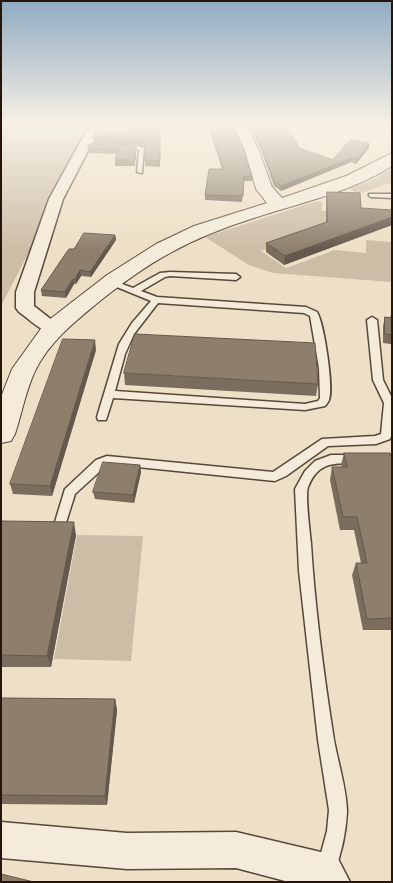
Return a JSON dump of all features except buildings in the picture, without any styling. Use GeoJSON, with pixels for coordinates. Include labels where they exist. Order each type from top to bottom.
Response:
{"type":"FeatureCollection","features":[{"type":"Feature","properties":{"kind":"street"},"geometry":{"type":"LineString","coordinates":[[53,328],[25,308],[24,292],[56,199],[76,167]]}},
{"type":"Feature","properties":{"kind":"street"},"geometry":{"type":"LineString","coordinates":[[257,167],[264,189],[278,204]]}},
{"type":"Feature","properties":{"kind":"street"},"geometry":{"type":"LineString","coordinates":[[1,434],[24,369],[53,328],[126,270],[180,239],[278,204],[330,188],[379,167]]}},
{"type":"Feature","properties":{"kind":"street"},"geometry":{"type":"LineString","coordinates":[[1,840],[128,851],[236,850],[328,877]]}},
{"type":"Feature","properties":{"kind":"lane"},"geometry":{"type":"LineString","coordinates":[[140,167],[140,172]]}},
{"type":"Feature","properties":{"kind":"lane"},"geometry":{"type":"LineString","coordinates":[[371,195],[392,196]]}},
{"type":"Feature","properties":{"kind":"lane"},"geometry":{"type":"LineString","coordinates":[[135,291],[163,275],[170,274],[236,277]]}},
{"type":"Feature","properties":{"kind":"lane"},"geometry":{"type":"LineString","coordinates":[[110,394],[305,407],[321,404],[325,399],[324,368],[317,321],[314,314],[306,310],[156,300],[111,283]]}},
{"type":"Feature","properties":{"kind":"lane"},"geometry":{"type":"LineString","coordinates":[[102,416],[110,394],[113,373],[129,333],[156,300]]}},
{"type":"Feature","properties":{"kind":"lane"},"geometry":{"type":"LineString","coordinates":[[35,528],[52,529],[60,525],[69,492],[100,463],[107,460],[275,477],[288,471],[318,445],[326,442],[376,440],[386,436],[388,403],[378,380],[372,320]]}},
{"type":"Feature","properties":{"kind":"lane"},"geometry":{"type":"LineString","coordinates":[[328,877],[338,810],[326,740],[306,571],[301,488],[309,474],[319,464],[331,459],[374,459]]}},
{"type":"Feature","properties":{"kind":"shaded area"},"geometry":{"type":"Polygon","coordinates":[[[1,167],[73,167],[1,306],[1,167]]]}},
{"type":"Feature","properties":{"kind":"shaded area"},"geometry":{"type":"Polygon","coordinates":[[[392,169],[392,184],[359,194],[349,189],[374,179],[392,169]]]}},
{"type":"Feature","properties":{"kind":"shaded area"},"geometry":{"type":"Polygon","coordinates":[[[317,201],[322,202],[322,211],[340,212],[336,225],[261,251],[286,268],[335,250],[366,253],[366,240],[392,242],[392,282],[273,273],[249,265],[205,237],[317,201]]]}},
{"type":"Feature","properties":{"kind":"shaded area"},"geometry":{"type":"Polygon","coordinates":[[[77,535],[143,536],[131,661],[54,659],[77,535]]]}}]}
